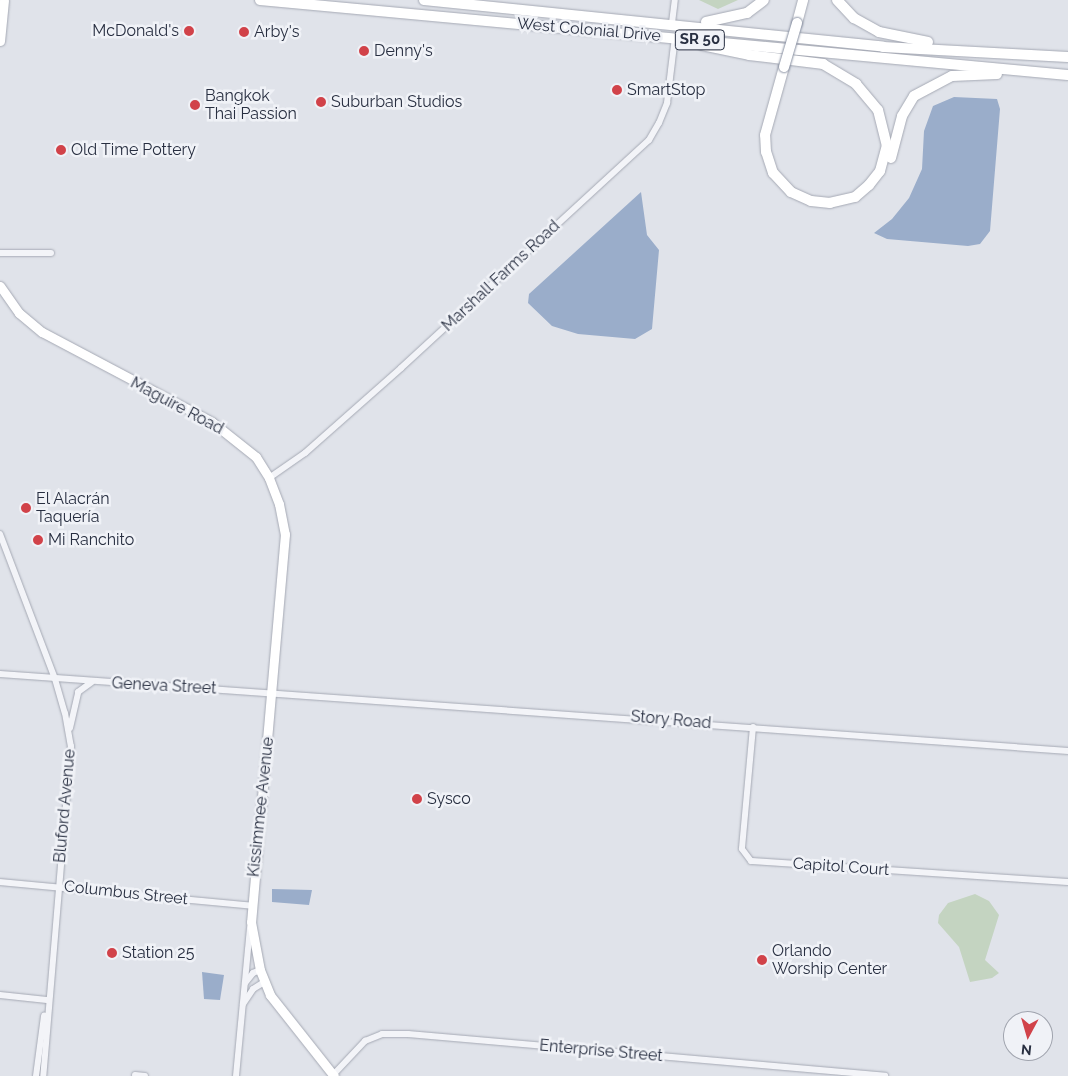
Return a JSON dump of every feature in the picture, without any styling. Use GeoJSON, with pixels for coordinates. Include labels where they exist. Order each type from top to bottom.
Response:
{"type":"FeatureCollection","features":[{"type":"Feature","properties":{"kind":"highway","name":"West Colonial Drive"},"geometry":{"type":"LineString","coordinates":[[260,0],[332,3],[1068,75]]}},
{"type":"Feature","properties":{"kind":"highway","name":"West Colonial Drive"},"geometry":{"type":"LineString","coordinates":[[424,0],[674,23],[883,47],[1068,57]]}},
{"type":"Feature","properties":{"kind":"highway"},"geometry":{"type":"LineString","coordinates":[[674,23],[728,20],[747,13],[764,0]]}},
{"type":"Feature","properties":{"kind":"highway"},"geometry":{"type":"LineString","coordinates":[[675,38],[729,52],[823,64],[856,84],[878,110],[887,145],[880,171],[870,185],[855,196],[830,203],[804,199],[782,186],[774,173],[766,152],[765,135],[782,67],[794,23],[798,0]]}},
{"type":"Feature","properties":{"kind":"highway"},"geometry":{"type":"LineString","coordinates":[[794,23],[803,0]]}},
{"type":"Feature","properties":{"kind":"highway"},"geometry":{"type":"LineString","coordinates":[[837,0],[865,25],[908,40],[1011,47],[1052,56]]}},
{"type":"Feature","properties":{"kind":"highway"},"geometry":{"type":"LineString","coordinates":[[782,67],[761,134],[764,166],[779,190],[794,200],[821,208],[854,202],[878,184],[889,164],[907,104],[942,79],[987,74],[1068,75]]}},
{"type":"Feature","properties":{"kind":"main road"},"geometry":{"type":"LineString","coordinates":[[0,41],[4,0]]}},
{"type":"Feature","properties":{"kind":"main road","name":"Maguire Road"},"geometry":{"type":"LineString","coordinates":[[0,286],[19,313],[42,332],[212,422],[256,457],[269,478],[279,504],[285,534],[273,693]]}},
{"type":"Feature","properties":{"kind":"main road","name":"Kissimmee Avenue"},"geometry":{"type":"LineString","coordinates":[[264,982],[260,970],[252,922],[252,906],[273,693]]}},
{"type":"Feature","properties":{"kind":"main road"},"geometry":{"type":"LineString","coordinates":[[264,982],[293,1028],[334,1075]]}},
{"type":"Feature","properties":{"kind":"street"},"geometry":{"type":"LineString","coordinates":[[674,23],[675,0]]}},
{"type":"Feature","properties":{"kind":"street","name":"Marshall Farms Road"},"geometry":{"type":"LineString","coordinates":[[269,478],[306,453],[648,140],[660,123],[667,103],[675,38]]}},
{"type":"Feature","properties":{"kind":"street"},"geometry":{"type":"LineString","coordinates":[[0,253],[51,253]]}},
{"type":"Feature","properties":{"kind":"street","name":"Bluford Avenue"},"geometry":{"type":"LineString","coordinates":[[0,534],[55,679],[70,732],[42,1076]]}},
{"type":"Feature","properties":{"kind":"street","name":"Geneva Street"},"geometry":{"type":"LineString","coordinates":[[0,674],[273,693]]}},
{"type":"Feature","properties":{"kind":"street"},"geometry":{"type":"LineString","coordinates":[[70,732],[78,692],[94,682]]}},
{"type":"Feature","properties":{"kind":"street","name":"Story Road"},"geometry":{"type":"LineString","coordinates":[[273,693],[1068,751]]}},
{"type":"Feature","properties":{"kind":"street","name":"Capitol Court"},"geometry":{"type":"LineString","coordinates":[[753,727],[742,849],[751,861],[1068,882]]}},
{"type":"Feature","properties":{"kind":"street","name":"Columbus Street"},"geometry":{"type":"LineString","coordinates":[[0,882],[252,906]]}},
{"type":"Feature","properties":{"kind":"street","name":"Kissimmee Avenue"},"geometry":{"type":"LineString","coordinates":[[236,1076],[242,988],[252,922]]}},
{"type":"Feature","properties":{"kind":"street"},"geometry":{"type":"LineString","coordinates":[[242,988],[247,978],[260,970]]}},
{"type":"Feature","properties":{"kind":"street","name":"Kissimmee Avenue"},"geometry":{"type":"LineString","coordinates":[[242,1010],[246,997],[264,982]]}},
{"type":"Feature","properties":{"kind":"street"},"geometry":{"type":"LineString","coordinates":[[0,996],[47,1000]]}},
{"type":"Feature","properties":{"kind":"street","name":"Bluford Avenue"},"geometry":{"type":"LineString","coordinates":[[36,1076],[47,1000]]}},
{"type":"Feature","properties":{"kind":"street","name":"Enterprise Street"},"geometry":{"type":"LineString","coordinates":[[334,1075],[365,1042],[382,1034],[408,1034],[885,1076]]}},
{"type":"Feature","properties":{"kind":"street"},"geometry":{"type":"LineString","coordinates":[[135,1075],[145,1076]]}},
{"type":"Feature","properties":{"kind":"green space"},"geometry":{"type":"Polygon","coordinates":[[[699,0],[738,0],[718,9],[699,0]]]}},
{"type":"Feature","properties":{"kind":"green space"},"geometry":{"type":"Polygon","coordinates":[[[975,894],[989,901],[999,915],[985,960],[999,973],[992,978],[970,982],[959,947],[938,923],[939,915],[948,903],[975,894]]]}},
{"type":"Feature","properties":{"kind":"water"},"geometry":{"type":"Polygon","coordinates":[[[954,97],[997,99],[1000,109],[990,231],[980,244],[968,246],[887,239],[874,233],[892,219],[909,198],[922,169],[924,131],[933,106],[954,97]]]}},
{"type":"Feature","properties":{"kind":"water"},"geometry":{"type":"Polygon","coordinates":[[[641,192],[647,235],[659,250],[652,329],[635,339],[578,334],[552,326],[528,303],[529,294],[641,192]]]}},
{"type":"Feature","properties":{"kind":"water"},"geometry":{"type":"Polygon","coordinates":[[[272,889],[312,890],[309,905],[272,902],[272,889]]]}},
{"type":"Feature","properties":{"kind":"water"},"geometry":{"type":"Polygon","coordinates":[[[202,972],[224,975],[220,1000],[204,999],[202,972]]]}},
{"type":"Feature","properties":{"kind":"place","name":"McDonald's"},"geometry":{"type":"Point","coordinates":[189,31]}},
{"type":"Feature","properties":{"kind":"place","name":"Arby's"},"geometry":{"type":"Point","coordinates":[244,32]}},
{"type":"Feature","properties":{"kind":"place","name":"Denny's"},"geometry":{"type":"Point","coordinates":[364,51]}},
{"type":"Feature","properties":{"kind":"place","name":"SmartStop"},"geometry":{"type":"Point","coordinates":[617,90]}},
{"type":"Feature","properties":{"kind":"place","name":"Suburban Studios"},"geometry":{"type":"Point","coordinates":[321,102]}},
{"type":"Feature","properties":{"kind":"place","name":"Bangkok Thai Passion"},"geometry":{"type":"Point","coordinates":[195,105]}},
{"type":"Feature","properties":{"kind":"place","name":"Old Time Pottery"},"geometry":{"type":"Point","coordinates":[61,150]}},
{"type":"Feature","properties":{"kind":"place","name":"El Alacrán Taquería"},"geometry":{"type":"Point","coordinates":[26,508]}},
{"type":"Feature","properties":{"kind":"place","name":"Mi Ranchito"},"geometry":{"type":"Point","coordinates":[38,540]}},
{"type":"Feature","properties":{"kind":"place","name":"Sysco"},"geometry":{"type":"Point","coordinates":[417,799]}},
{"type":"Feature","properties":{"kind":"place","name":"Station 25"},"geometry":{"type":"Point","coordinates":[112,953]}},
{"type":"Feature","properties":{"kind":"place","name":"Orlando Worship Center"},"geometry":{"type":"Point","coordinates":[762,960]}}]}
